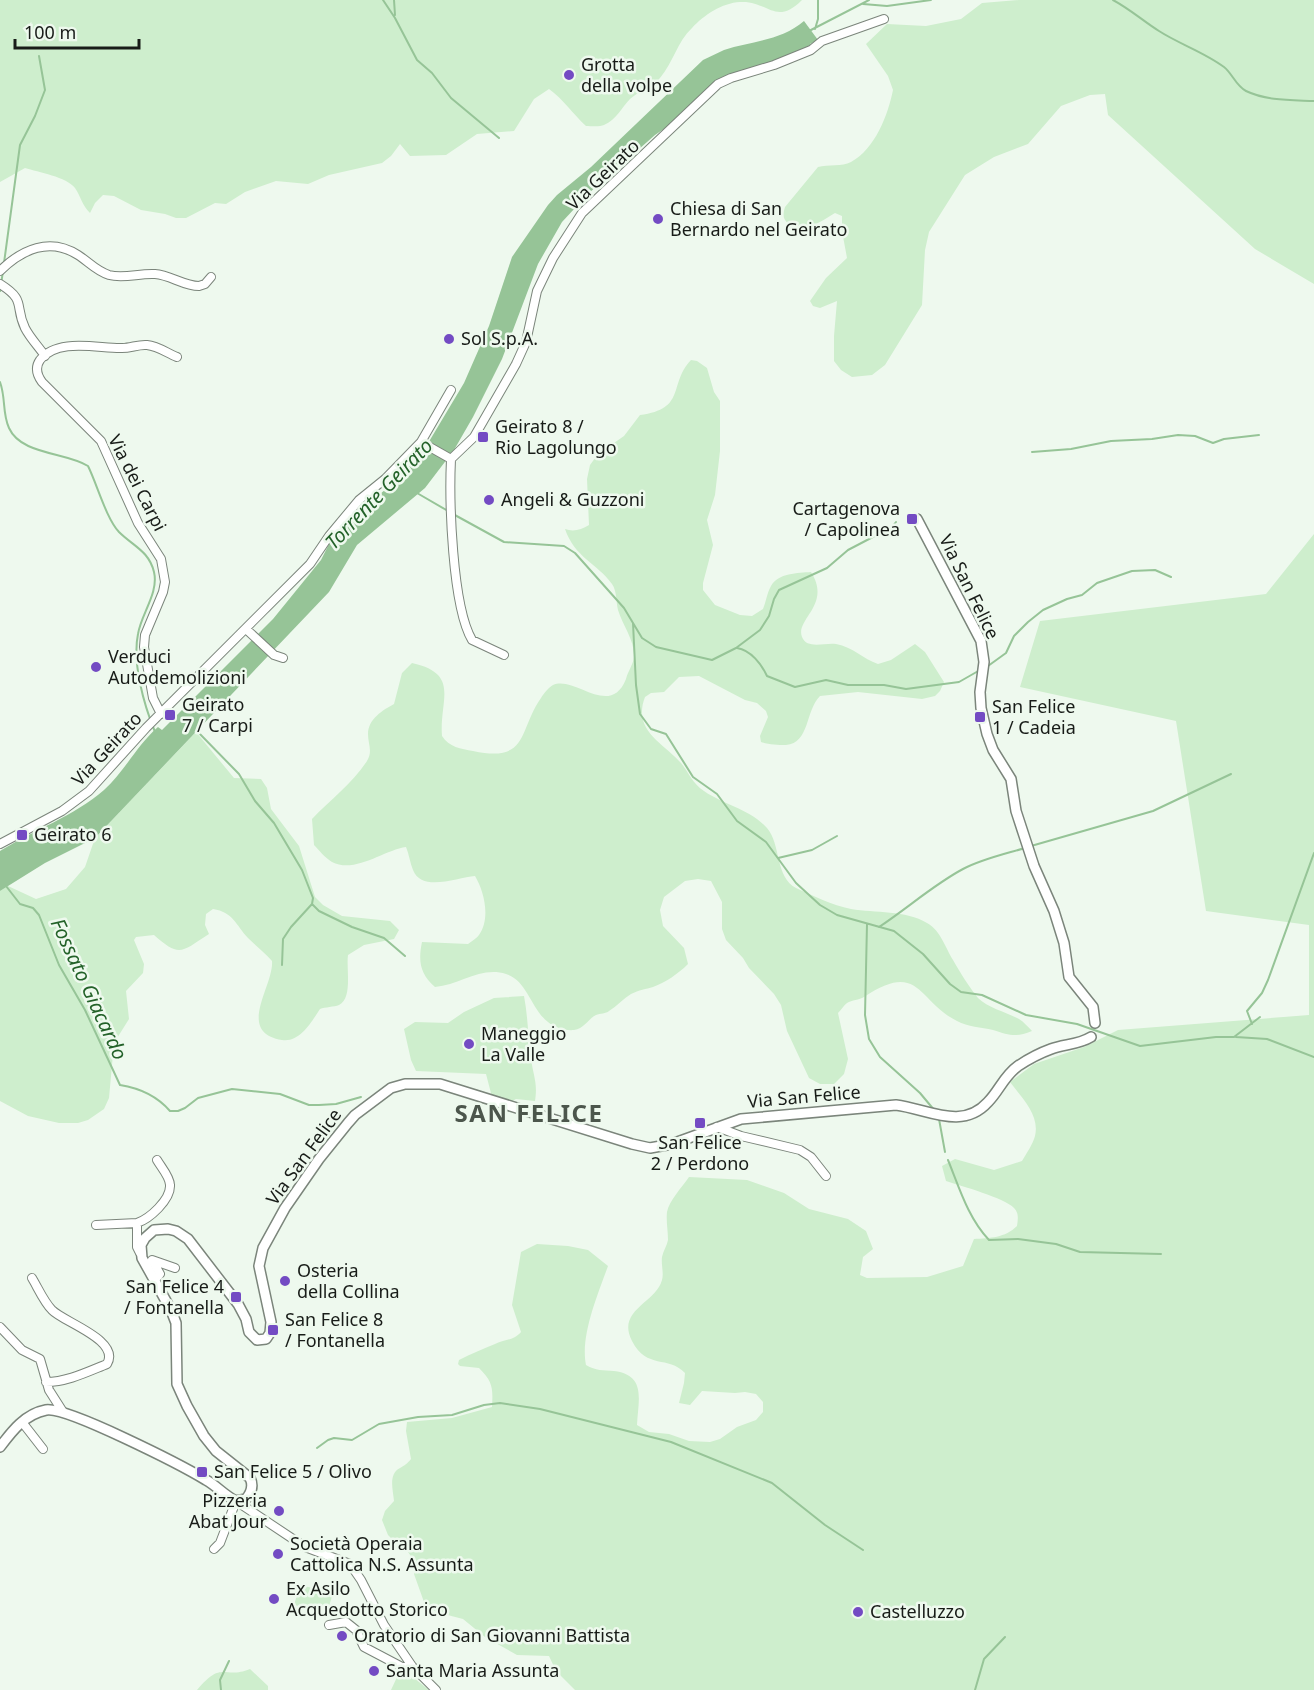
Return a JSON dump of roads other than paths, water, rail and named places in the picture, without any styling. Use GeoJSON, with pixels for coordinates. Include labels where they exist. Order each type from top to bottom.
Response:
{"type":"FeatureCollection","features":[{"type":"Feature","properties":{"kind":"street","name":"Via Geirato"},"geometry":{"type":"LineString","coordinates":[[451,459],[474,437],[516,364],[526,342],[537,291],[553,258],[582,213],[718,84],[774,65],[811,50],[822,41],[884,19]]}},
{"type":"Feature","properties":{"kind":"street"},"geometry":{"type":"LineString","coordinates":[[0,271],[18,256],[51,245],[78,255],[97,270],[118,277],[156,274],[193,286],[205,284],[211,278]]}},
{"type":"Feature","properties":{"kind":"street"},"geometry":{"type":"LineString","coordinates":[[0,284],[19,301],[23,326],[45,356],[54,350],[67,347],[120,348],[147,345],[157,347],[177,357]]}},
{"type":"Feature","properties":{"kind":"street","name":"Via dei Carpi"},"geometry":{"type":"LineString","coordinates":[[45,356],[38,365],[39,378],[101,441],[138,523],[161,559],[165,582],[145,635],[144,647],[153,698],[160,715]]}},
{"type":"Feature","properties":{"kind":"street","name":"Via Geirato"},"geometry":{"type":"LineString","coordinates":[[0,844],[79,800],[146,728],[310,564],[329,536],[359,500],[424,444],[451,390]]}},
{"type":"Feature","properties":{"kind":"street"},"geometry":{"type":"LineString","coordinates":[[424,444],[451,459],[457,584],[467,632],[477,643],[504,655]]}},
{"type":"Feature","properties":{"kind":"street","name":"Via San Felice"},"geometry":{"type":"LineString","coordinates":[[141,1255],[141,1245],[154,1230],[168,1229],[188,1239],[242,1311],[251,1335],[257,1340],[266,1339],[270,1333],[271,1322],[259,1266],[263,1248],[285,1208],[319,1159],[355,1114],[399,1084],[440,1084],[650,1148],[680,1142],[741,1119],[896,1105],[957,1118],[979,1111],[1004,1079],[1018,1066],[1051,1049],[1083,1042],[1091,1037],[1095,1023],[1093,1007],[1069,977],[1064,943],[1054,911],[1026,842],[1011,779],[993,750],[987,734],[981,708],[980,692],[984,651],[981,641],[915,514]]}},
{"type":"Feature","properties":{"kind":"street"},"geometry":{"type":"LineString","coordinates":[[246,629],[274,656],[284,658]]}},
{"type":"Feature","properties":{"kind":"street"},"geometry":{"type":"LineString","coordinates":[[717,1127],[741,1136],[800,1150],[812,1156],[826,1176]]}},
{"type":"Feature","properties":{"kind":"street"},"geometry":{"type":"LineString","coordinates":[[96,1225],[137,1222],[146,1220],[154,1213],[170,1189],[169,1181],[157,1160]]}},
{"type":"Feature","properties":{"kind":"street"},"geometry":{"type":"LineString","coordinates":[[137,1222],[137,1247],[176,1323],[177,1384],[202,1433],[216,1451],[243,1470],[252,1482],[249,1496],[236,1501]]}},
{"type":"Feature","properties":{"kind":"street"},"geometry":{"type":"LineString","coordinates":[[154,1281],[159,1274],[152,1260],[175,1268]]}},
{"type":"Feature","properties":{"kind":"street"},"geometry":{"type":"LineString","coordinates":[[33,1278],[52,1311],[97,1338],[107,1352],[109,1360],[107,1365],[70,1378],[46,1382]]}},
{"type":"Feature","properties":{"kind":"street"},"geometry":{"type":"LineString","coordinates":[[0,1327],[22,1350],[40,1359],[49,1390],[63,1412]]}},
{"type":"Feature","properties":{"kind":"street"},"geometry":{"type":"LineString","coordinates":[[0,1447],[22,1422],[35,1414],[48,1410],[63,1412],[203,1478],[305,1547],[350,1564],[361,1580],[384,1625],[412,1666],[436,1690]]}},
{"type":"Feature","properties":{"kind":"street"},"geometry":{"type":"LineString","coordinates":[[22,1422],[43,1449]]}},
{"type":"Feature","properties":{"kind":"street"},"geometry":{"type":"LineString","coordinates":[[214,1549],[220,1543],[236,1501]]}},
{"type":"Feature","properties":{"kind":"street"},"geometry":{"type":"LineString","coordinates":[[329,1625],[346,1622],[356,1630],[364,1647],[402,1667],[412,1666]]}},
{"type":"Feature","properties":{"kind":"waterway"},"geometry":{"type":"LineString","coordinates":[[383,0],[417,60],[432,73],[451,98],[499,138]]}},
{"type":"Feature","properties":{"kind":"waterway"},"geometry":{"type":"LineString","coordinates":[[394,0],[395,15]]}},
{"type":"Feature","properties":{"kind":"waterway"},"geometry":{"type":"LineString","coordinates":[[815,29],[818,19],[818,0]]}},
{"type":"Feature","properties":{"kind":"waterway","name":"Torrente Geirato"},"geometry":{"type":"LineString","coordinates":[[809,31],[869,0]]}},
{"type":"Feature","properties":{"kind":"waterway"},"geometry":{"type":"LineString","coordinates":[[863,4],[887,6],[931,0]]}},
{"type":"Feature","properties":{"kind":"waterway"},"geometry":{"type":"LineString","coordinates":[[1113,0],[1167,36],[1216,62],[1227,70],[1239,86],[1246,91],[1271,98],[1314,101]]}},
{"type":"Feature","properties":{"kind":"waterway"},"geometry":{"type":"LineString","coordinates":[[4,263],[20,145],[45,90],[39,56]]}},
{"type":"Feature","properties":{"kind":"waterway"},"geometry":{"type":"LineString","coordinates":[[0,291],[3,271]]}},
{"type":"Feature","properties":{"kind":"waterway"},"geometry":{"type":"LineString","coordinates":[[0,382],[7,422],[15,437],[33,448],[79,461],[88,466],[114,526],[144,554],[152,565],[154,588],[138,634],[137,658],[143,697],[155,732]]}},
{"type":"Feature","properties":{"kind":"waterway"},"geometry":{"type":"LineString","coordinates":[[1032,452],[1178,435],[1195,436],[1213,443],[1224,439],[1259,435]]}},
{"type":"Feature","properties":{"kind":"waterway"},"geometry":{"type":"LineString","coordinates":[[417,493],[448,511]]}},
{"type":"Feature","properties":{"kind":"waterway"},"geometry":{"type":"LineString","coordinates":[[453,514],[504,542],[564,546],[575,553],[624,608],[642,638],[656,647],[712,660],[736,648],[760,630],[769,616],[779,590],[827,568],[848,550],[892,527],[896,522]]}},
{"type":"Feature","properties":{"kind":"waterway"},"geometry":{"type":"LineString","coordinates":[[988,666],[1006,653],[1014,636],[1043,610],[1082,595],[1097,583],[1132,571],[1155,570],[1171,577]]}},
{"type":"Feature","properties":{"kind":"waterway"},"geometry":{"type":"LineString","coordinates":[[633,623],[640,714],[651,729],[666,734],[693,777],[717,794],[737,821],[766,842],[796,883],[820,905],[837,915],[894,931],[923,954],[950,984],[961,992],[982,995],[1026,1015],[1077,1024],[1140,1046],[1234,1037],[1260,1017]]}},
{"type":"Feature","properties":{"kind":"waterway"},"geometry":{"type":"LineString","coordinates":[[737,648],[751,655],[767,676],[795,687],[826,680],[848,685],[884,685],[906,689],[959,682],[980,670]]}},
{"type":"Feature","properties":{"kind":"waterway"},"geometry":{"type":"LineString","coordinates":[[196,730],[239,774],[255,801],[274,823],[302,870],[313,898],[312,904],[283,939],[282,965]]}},
{"type":"Feature","properties":{"kind":"waterway"},"geometry":{"type":"LineString","coordinates":[[1031,846],[1153,811],[1231,774]]}},
{"type":"Feature","properties":{"kind":"waterway"},"geometry":{"type":"LineString","coordinates":[[778,858],[812,850],[837,836]]}},
{"type":"Feature","properties":{"kind":"waterway"},"geometry":{"type":"LineString","coordinates":[[879,927],[941,882],[963,869],[1025,848]]}},
{"type":"Feature","properties":{"kind":"waterway"},"geometry":{"type":"LineString","coordinates":[[1252,1024],[1247,1011],[1262,993],[1268,980],[1314,853]]}},
{"type":"Feature","properties":{"kind":"waterway","name":"Fossato Giacardo"},"geometry":{"type":"LineString","coordinates":[[6,886],[20,904],[33,908],[39,915],[59,965],[85,1010],[120,1085],[147,1094],[170,1111],[185,1108],[198,1098],[232,1089],[280,1094],[309,1105],[336,1104],[361,1097]]}},
{"type":"Feature","properties":{"kind":"waterway"},"geometry":{"type":"LineString","coordinates":[[312,904],[319,911],[352,927],[384,938],[405,956]]}},
{"type":"Feature","properties":{"kind":"waterway"},"geometry":{"type":"LineString","coordinates":[[867,924],[865,1015],[869,1039],[880,1057],[920,1093],[935,1111]]}},
{"type":"Feature","properties":{"kind":"waterway"},"geometry":{"type":"LineString","coordinates":[[1236,1037],[1267,1039],[1314,1057]]}},
{"type":"Feature","properties":{"kind":"waterway"},"geometry":{"type":"LineString","coordinates":[[939,1119],[945,1152]]}},
{"type":"Feature","properties":{"kind":"waterway"},"geometry":{"type":"LineString","coordinates":[[948,1160],[975,1222],[989,1240],[1018,1239],[1056,1244],[1080,1252],[1161,1254]]}},
{"type":"Feature","properties":{"kind":"waterway"},"geometry":{"type":"LineString","coordinates":[[317,1448],[334,1438],[352,1440],[379,1424],[418,1417],[452,1415],[484,1405],[500,1403],[540,1409],[671,1442],[772,1483],[825,1525],[863,1550]]}},
{"type":"Feature","properties":{"kind":"waterway"},"geometry":{"type":"LineString","coordinates":[[975,1690],[984,1659],[1005,1637]]}},
{"type":"Feature","properties":{"kind":"waterway"},"geometry":{"type":"LineString","coordinates":[[221,1690],[220,1680],[229,1661]]}},
{"type":"Feature","properties":{"kind":"place","name":"Grotta della volpe"},"geometry":{"type":"Point","coordinates":[569,75]}},
{"type":"Feature","properties":{"kind":"place","name":"Chiesa di San Bernardo nel Geirato"},"geometry":{"type":"Point","coordinates":[658,219]}},
{"type":"Feature","properties":{"kind":"place","name":"Sol S.p.A."},"geometry":{"type":"Point","coordinates":[449,339]}},
{"type":"Feature","properties":{"kind":"place","name":"Geirato 8 / Rio Lagolungo"},"geometry":{"type":"Point","coordinates":[483,437]}},
{"type":"Feature","properties":{"kind":"place","name":"Angeli & Guzzoni"},"geometry":{"type":"Point","coordinates":[489,500]}},
{"type":"Feature","properties":{"kind":"place","name":"Cartagenova / Capolinea"},"geometry":{"type":"Point","coordinates":[912,519]}},
{"type":"Feature","properties":{"kind":"place","name":"Verduci Autodemolizioni"},"geometry":{"type":"Point","coordinates":[96,667]}},
{"type":"Feature","properties":{"kind":"place","name":"Geirato 7 / Carpi"},"geometry":{"type":"Point","coordinates":[170,715]}},
{"type":"Feature","properties":{"kind":"place","name":"San Felice 1 / Cadeia"},"geometry":{"type":"Point","coordinates":[980,717]}},
{"type":"Feature","properties":{"kind":"place","name":"Geirato 6"},"geometry":{"type":"Point","coordinates":[22,835]}},
{"type":"Feature","properties":{"kind":"place","name":"Maneggio La Valle"},"geometry":{"type":"Point","coordinates":[469,1044]}},
{"type":"Feature","properties":{"kind":"place","name":"San Felice 2 / Perdono"},"geometry":{"type":"Point","coordinates":[700,1123]}},
{"type":"Feature","properties":{"kind":"place","name":"Osteria della Collina"},"geometry":{"type":"Point","coordinates":[285,1281]}},
{"type":"Feature","properties":{"kind":"place","name":"San Felice 4 / Fontanella"},"geometry":{"type":"Point","coordinates":[236,1297]}},
{"type":"Feature","properties":{"kind":"place","name":"San Felice 8 / Fontanella"},"geometry":{"type":"Point","coordinates":[273,1330]}},
{"type":"Feature","properties":{"kind":"place","name":"San Felice 5 / Olivo"},"geometry":{"type":"Point","coordinates":[202,1472]}},
{"type":"Feature","properties":{"kind":"place","name":"Pizzeria Abat Jour"},"geometry":{"type":"Point","coordinates":[279,1511]}},
{"type":"Feature","properties":{"kind":"place","name":"Società Operaia Cattolica N.S. Assunta"},"geometry":{"type":"Point","coordinates":[278,1554]}},
{"type":"Feature","properties":{"kind":"place","name":"Ex Asilo Acquedotto Storico"},"geometry":{"type":"Point","coordinates":[274,1599]}},
{"type":"Feature","properties":{"kind":"place","name":"Castelluzzo"},"geometry":{"type":"Point","coordinates":[858,1612]}},
{"type":"Feature","properties":{"kind":"place","name":"Oratorio di San Giovanni Battista"},"geometry":{"type":"Point","coordinates":[342,1636]}},
{"type":"Feature","properties":{"kind":"place","name":"Santa Maria Assunta"},"geometry":{"type":"Point","coordinates":[374,1671]}},
{"type":"Feature","properties":{"kind":"district","name":"SAN FELICE"},"geometry":{"type":"Point","coordinates":[529,1114]}}]}
